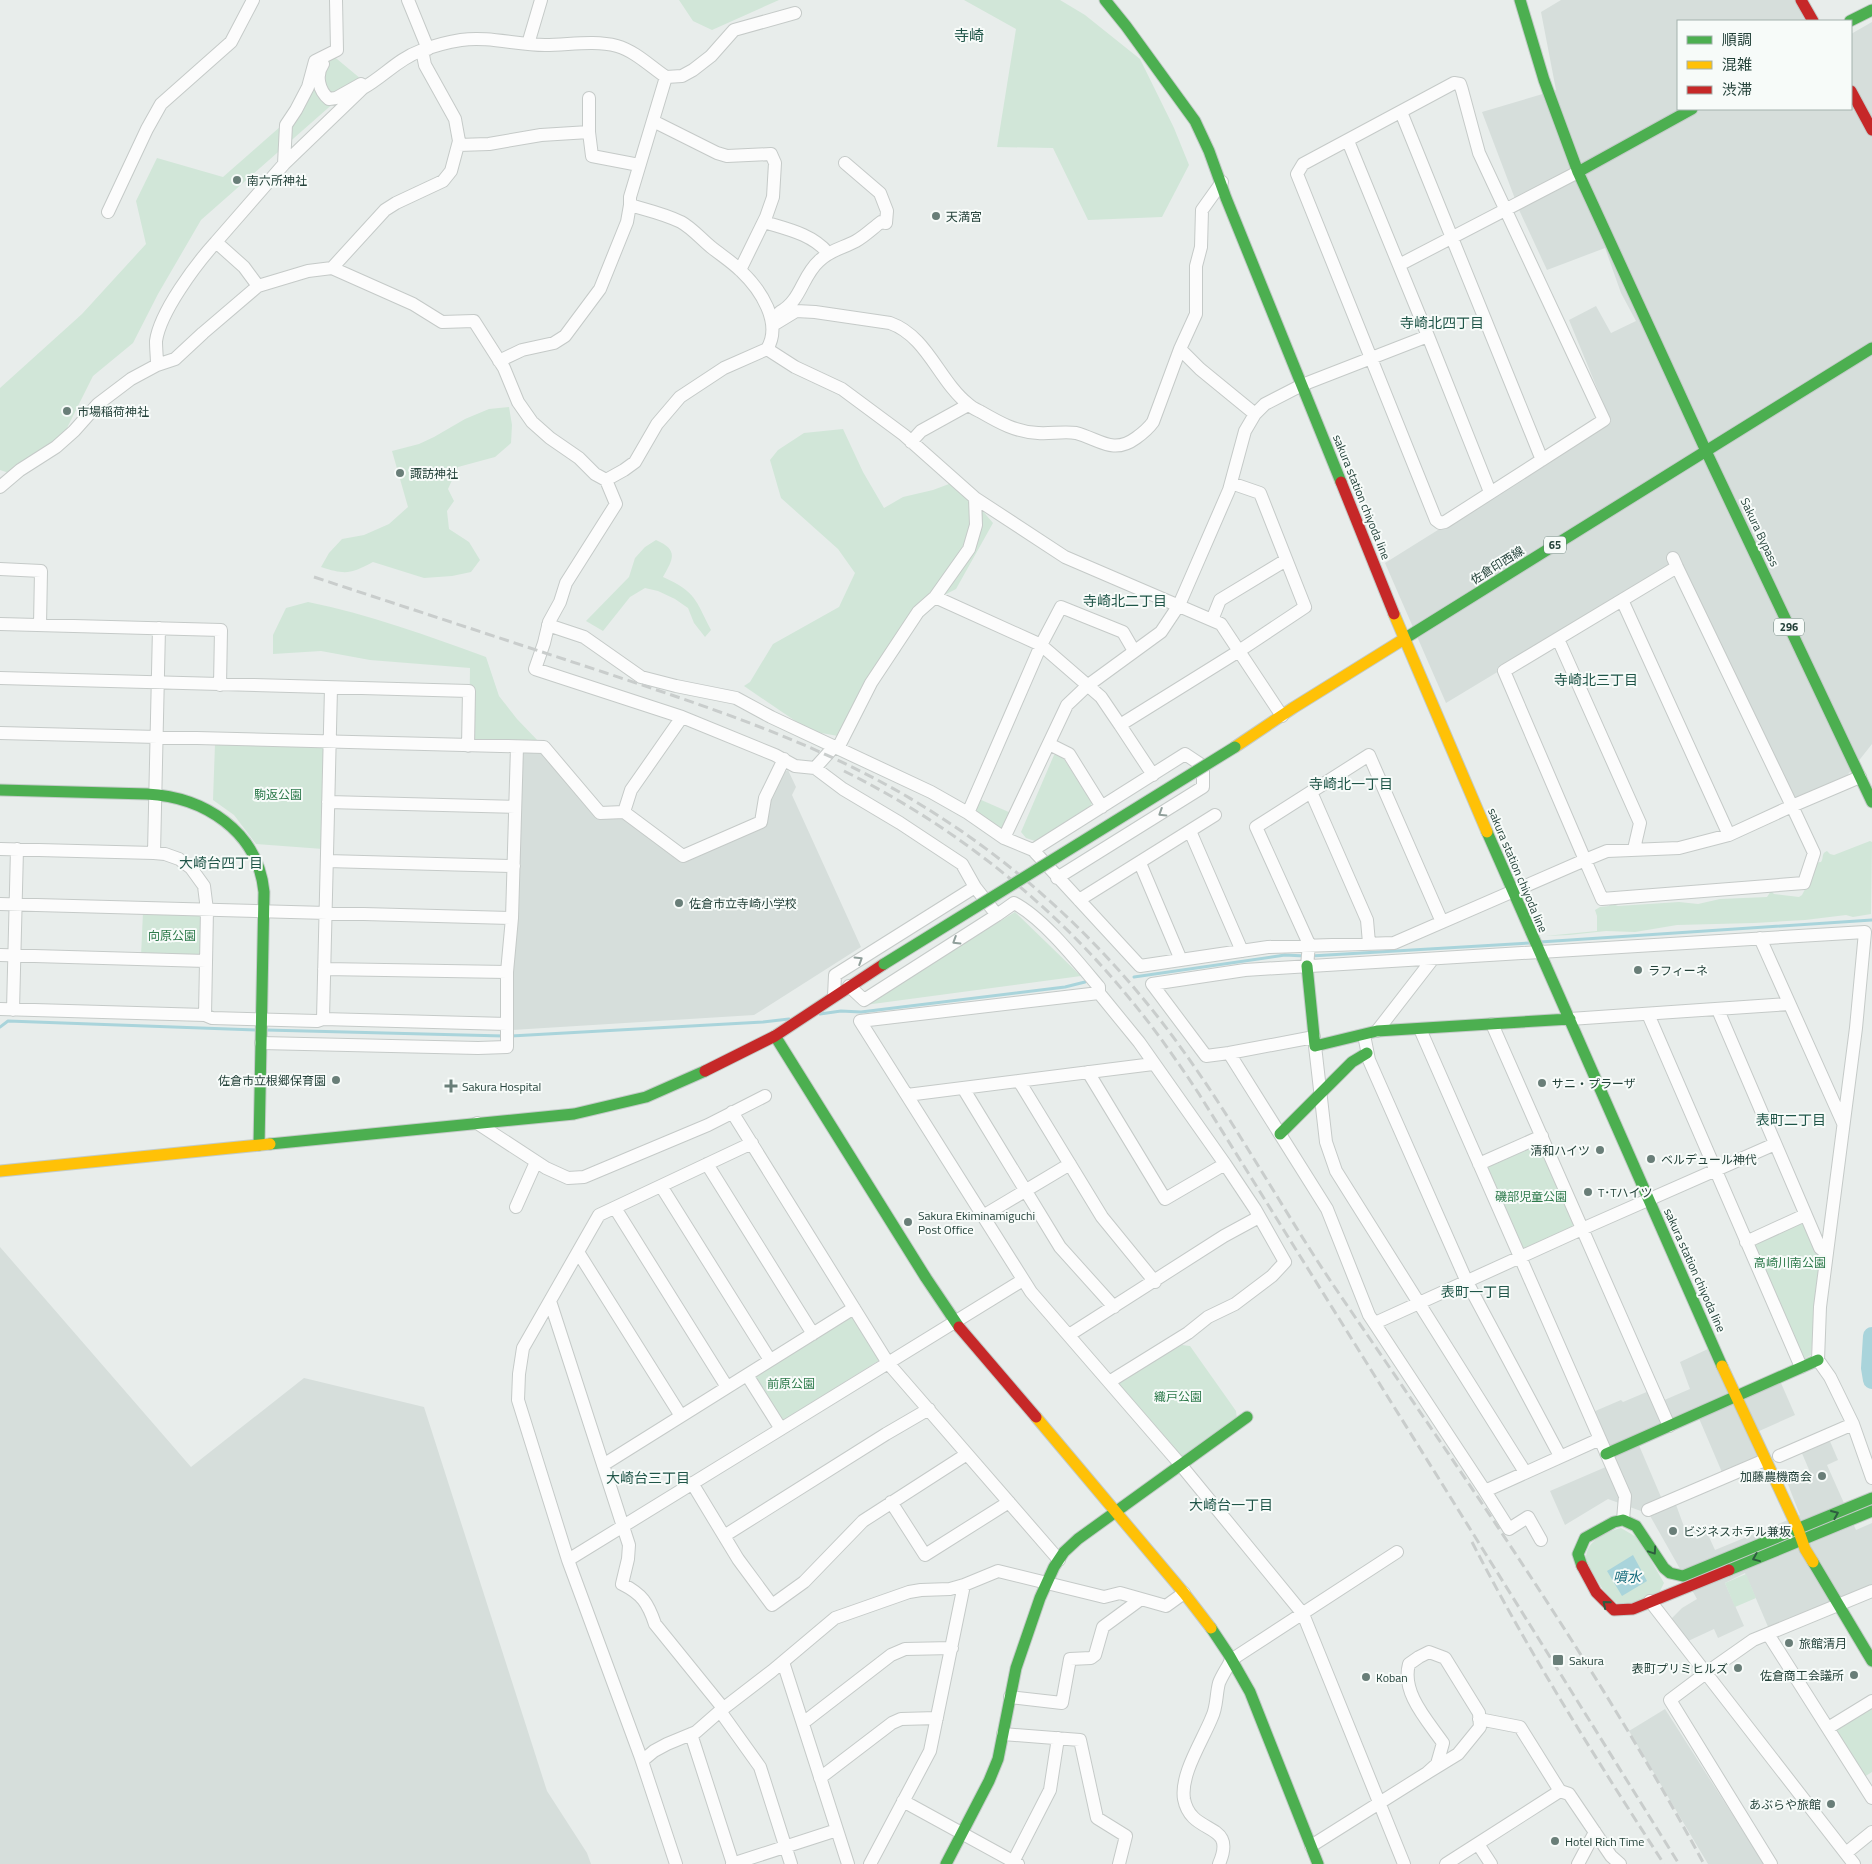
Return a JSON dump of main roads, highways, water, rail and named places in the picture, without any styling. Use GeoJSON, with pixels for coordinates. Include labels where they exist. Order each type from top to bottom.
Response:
{"type":"FeatureCollection","features":[{"type":"Feature","properties":{"kind":"main road","name":"sakura station chiyoda line"},"geometry":{"type":"LineString","coordinates":[[1105,0],[1195,122],[1209,151],[1404,639],[1539,952],[1735,1396],[1805,1549],[1872,1661]]}},
{"type":"Feature","properties":{"kind":"main road","name":"Sakura Bypass"},"geometry":{"type":"LineString","coordinates":[[1520,0],[1544,80],[1578,172],[1706,451],[1872,802]]}},
{"type":"Feature","properties":{"kind":"main road"},"geometry":{"type":"LineString","coordinates":[[1801,0],[1812,20]]}},
{"type":"Feature","properties":{"kind":"main road"},"geometry":{"type":"LineString","coordinates":[[1852,20],[1872,10]]}},
{"type":"Feature","properties":{"kind":"main road"},"geometry":{"type":"LineString","coordinates":[[1852,93],[1872,130]]}},
{"type":"Feature","properties":{"kind":"main road"},"geometry":{"type":"LineString","coordinates":[[1578,172],[1690,110]]}},
{"type":"Feature","properties":{"kind":"main road"},"geometry":{"type":"LineString","coordinates":[[1706,451],[1872,348]]}},
{"type":"Feature","properties":{"kind":"main road","name":"佐倉印西線"},"geometry":{"type":"LineString","coordinates":[[0,1171],[574,1114],[646,1097],[674,1086],[775,1036],[884,964],[1235,747],[1404,639],[1706,451]]}},
{"type":"Feature","properties":{"kind":"main road"},"geometry":{"type":"LineString","coordinates":[[0,790],[169,795],[198,804],[218,815],[234,828],[256,860],[263,882],[259,1145]]}},
{"type":"Feature","properties":{"kind":"main road"},"geometry":{"type":"LineString","coordinates":[[1308,966],[1315,1042],[1377,1032],[1570,1020]]}},
{"type":"Feature","properties":{"kind":"main road"},"geometry":{"type":"LineString","coordinates":[[775,1036],[955,1322],[1207,1622],[1250,1692],[1318,1864]]}},
{"type":"Feature","properties":{"kind":"main road"},"geometry":{"type":"LineString","coordinates":[[1280,1134],[1352,1062],[1367,1053]]}},
{"type":"Feature","properties":{"kind":"main road"},"geometry":{"type":"LineString","coordinates":[[1606,1454],[1818,1360]]}},
{"type":"Feature","properties":{"kind":"main road"},"geometry":{"type":"LineString","coordinates":[[946,1864],[989,1781],[998,1759],[1016,1668],[1046,1584],[1059,1560],[1078,1539],[1247,1416]]}},
{"type":"Feature","properties":{"kind":"main road"},"geometry":{"type":"LineString","coordinates":[[1872,1498],[1799,1534],[1632,1609],[1614,1610],[1600,1598],[1582,1570],[1578,1554],[1585,1538],[1614,1522],[1623,1520],[1636,1526],[1664,1568],[1682,1576],[1799,1534],[1872,1511]]}},
{"type":"Feature","properties":{"kind":"water","name":"噴水"},"geometry":{"type":"Polygon","coordinates":[[[1633,1555],[1647,1581],[1622,1596],[1607,1571],[1633,1555]]]}},
{"type":"Feature","properties":{"kind":"waterway"},"geometry":{"type":"LineString","coordinates":[[1540,942],[1872,920]]}},
{"type":"Feature","properties":{"kind":"waterway"},"geometry":{"type":"LineString","coordinates":[[1311,956],[1529,943]]}},
{"type":"Feature","properties":{"kind":"waterway"},"geometry":{"type":"LineString","coordinates":[[1134,977],[1285,955],[1305,956]]}},
{"type":"Feature","properties":{"kind":"waterway"},"geometry":{"type":"LineString","coordinates":[[820,1014],[841,1011],[861,1012],[1065,987],[1085,982]]}},
{"type":"Feature","properties":{"kind":"waterway"},"geometry":{"type":"LineString","coordinates":[[511,1036],[789,1019]]}},
{"type":"Feature","properties":{"kind":"waterway"},"geometry":{"type":"LineString","coordinates":[[0,1027],[8,1021],[257,1030]]}},
{"type":"Feature","properties":{"kind":"waterway"},"geometry":{"type":"LineString","coordinates":[[266,1030],[504,1036]]}},
{"type":"Feature","properties":{"kind":"waterway"},"geometry":{"type":"LineString","coordinates":[[1872,1336],[1870,1368],[1872,1380]]}},
{"type":"Feature","properties":{"kind":"railway"},"geometry":{"type":"LineString","coordinates":[[314,577],[689,701],[811,748],[888,786],[964,833],[1000,859],[1067,917],[1129,982],[1157,1016],[1205,1082],[1320,1265],[1530,1575],[1620,1718],[1704,1864]]}},
{"type":"Feature","properties":{"kind":"railway"},"geometry":{"type":"LineString","coordinates":[[844,771],[922,815],[996,867],[1064,927],[1095,959],[1145,1017],[1199,1094],[1679,1864]]}},
{"type":"Feature","properties":{"kind":"railway"},"geometry":{"type":"LineString","coordinates":[[1472,1542],[1516,1624],[1564,1705],[1664,1864]]}},
{"type":"Feature","properties":{"kind":"place","name":"南六所神社"},"geometry":{"type":"Point","coordinates":[237,180]}},
{"type":"Feature","properties":{"kind":"place","name":"天満宮"},"geometry":{"type":"Point","coordinates":[936,216]}},
{"type":"Feature","properties":{"kind":"place","name":"市場稲荷神社"},"geometry":{"type":"Point","coordinates":[67,411]}},
{"type":"Feature","properties":{"kind":"place","name":"諏訪神社"},"geometry":{"type":"Point","coordinates":[400,473]}},
{"type":"Feature","properties":{"kind":"place","name":"佐倉市立寺崎小学校"},"geometry":{"type":"Point","coordinates":[679,903]}},
{"type":"Feature","properties":{"kind":"place","name":"ラフィーネ"},"geometry":{"type":"Point","coordinates":[1638,970]}},
{"type":"Feature","properties":{"kind":"place","name":"佐倉市立根郷保育園"},"geometry":{"type":"Point","coordinates":[336,1080]}},
{"type":"Feature","properties":{"kind":"place","name":"サニ・プラーザ"},"geometry":{"type":"Point","coordinates":[1542,1083]}},
{"type":"Feature","properties":{"kind":"place","name":"Sakura Hospital"},"geometry":{"type":"Point","coordinates":[451,1086]}},
{"type":"Feature","properties":{"kind":"place","name":"清和ハイツ"},"geometry":{"type":"Point","coordinates":[1600,1150]}},
{"type":"Feature","properties":{"kind":"place","name":"ベルデュール神代"},"geometry":{"type":"Point","coordinates":[1651,1159]}},
{"type":"Feature","properties":{"kind":"place","name":"T･Tハイツ"},"geometry":{"type":"Point","coordinates":[1588,1192]}},
{"type":"Feature","properties":{"kind":"place","name":"Sakura Ekiminamiguchi Post Office"},"geometry":{"type":"Point","coordinates":[908,1222]}},
{"type":"Feature","properties":{"kind":"place","name":"加藤農機商会"},"geometry":{"type":"Point","coordinates":[1822,1476]}},
{"type":"Feature","properties":{"kind":"place","name":"ビジネスホテル兼坂"},"geometry":{"type":"Point","coordinates":[1673,1531]}},
{"type":"Feature","properties":{"kind":"place","name":"旅館清月"},"geometry":{"type":"Point","coordinates":[1789,1643]}},
{"type":"Feature","properties":{"kind":"place","name":"Sakura"},"geometry":{"type":"Point","coordinates":[1558,1660]}},
{"type":"Feature","properties":{"kind":"place","name":"表町プリミヒルズ"},"geometry":{"type":"Point","coordinates":[1738,1668]}},
{"type":"Feature","properties":{"kind":"place","name":"佐倉商工会議所"},"geometry":{"type":"Point","coordinates":[1854,1675]}},
{"type":"Feature","properties":{"kind":"place","name":"Koban"},"geometry":{"type":"Point","coordinates":[1366,1677]}},
{"type":"Feature","properties":{"kind":"place","name":"あぶらや旅館"},"geometry":{"type":"Point","coordinates":[1831,1804]}},
{"type":"Feature","properties":{"kind":"place","name":"Hotel Rich Time"},"geometry":{"type":"Point","coordinates":[1555,1841]}},
{"type":"Feature","properties":{"kind":"district","name":"寺崎"},"geometry":{"type":"Point","coordinates":[969,35]}},
{"type":"Feature","properties":{"kind":"district","name":"寺崎北四丁目"},"geometry":{"type":"Point","coordinates":[1442,322]}},
{"type":"Feature","properties":{"kind":"district","name":"寺崎北二丁目"},"geometry":{"type":"Point","coordinates":[1125,600]}},
{"type":"Feature","properties":{"kind":"district","name":"寺崎北三丁目"},"geometry":{"type":"Point","coordinates":[1596,679]}},
{"type":"Feature","properties":{"kind":"district","name":"寺崎北一丁目"},"geometry":{"type":"Point","coordinates":[1351,783]}},
{"type":"Feature","properties":{"kind":"district","name":"大崎台四丁目"},"geometry":{"type":"Point","coordinates":[221,862]}},
{"type":"Feature","properties":{"kind":"district","name":"表町二丁目"},"geometry":{"type":"Point","coordinates":[1791,1119]}},
{"type":"Feature","properties":{"kind":"district","name":"表町一丁目"},"geometry":{"type":"Point","coordinates":[1476,1291]}},
{"type":"Feature","properties":{"kind":"district","name":"大崎台三丁目"},"geometry":{"type":"Point","coordinates":[648,1477]}},
{"type":"Feature","properties":{"kind":"district","name":"大崎台一丁目"},"geometry":{"type":"Point","coordinates":[1231,1504]}},
{"type":"Feature","properties":{"kind":"park label","name":"駒返公園"},"geometry":{"type":"Point","coordinates":[278,794]}},
{"type":"Feature","properties":{"kind":"park label","name":"向原公園"},"geometry":{"type":"Point","coordinates":[172,935]}},
{"type":"Feature","properties":{"kind":"park label","name":"磯部児童公園"},"geometry":{"type":"Point","coordinates":[1531,1196]}},
{"type":"Feature","properties":{"kind":"park label","name":"高崎川南公園"},"geometry":{"type":"Point","coordinates":[1790,1262]}},
{"type":"Feature","properties":{"kind":"park label","name":"前原公園"},"geometry":{"type":"Point","coordinates":[791,1383]}},
{"type":"Feature","properties":{"kind":"park label","name":"織戸公園"},"geometry":{"type":"Point","coordinates":[1178,1396]}}]}
